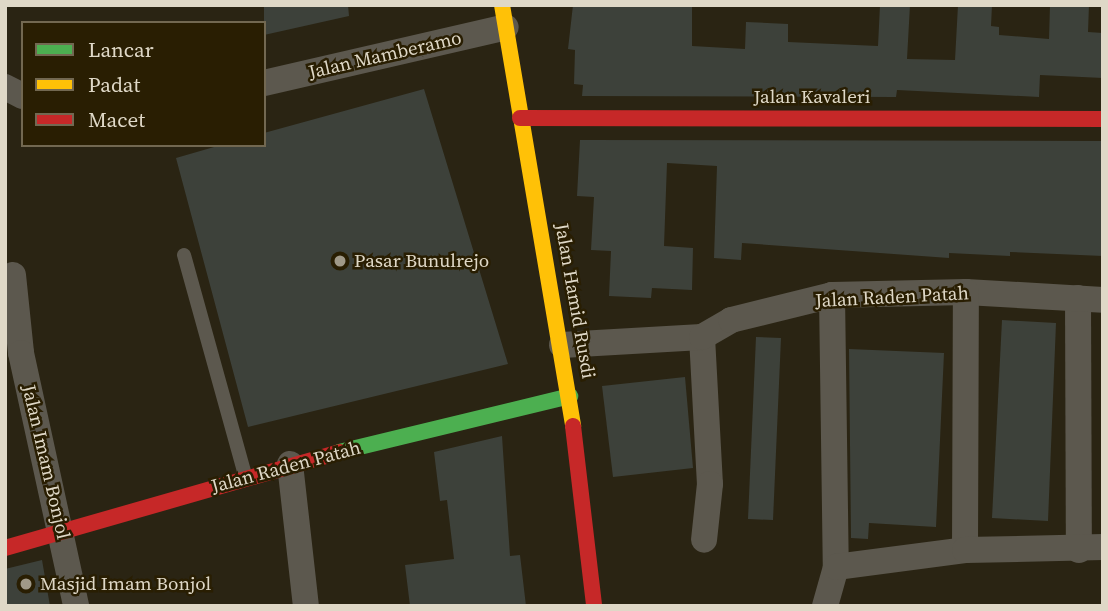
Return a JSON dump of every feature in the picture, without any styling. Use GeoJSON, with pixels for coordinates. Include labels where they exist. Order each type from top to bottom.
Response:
{"type":"FeatureCollection","features":[{"type":"Feature","properties":{"kind":"street","name":"Jalan Mamberamo"},"geometry":{"type":"LineString","coordinates":[[266,82],[504,16]]}},
{"type":"Feature","properties":{"kind":"street","name":"Jalan Hamid Rusdi"},"geometry":{"type":"LineString","coordinates":[[504,16],[570,396],[594,606]]}},
{"type":"Feature","properties":{"kind":"street"},"geometry":{"type":"LineString","coordinates":[[5,87],[21,95]]}},
{"type":"Feature","properties":{"kind":"street","name":"Jalan Kavaleri"},"geometry":{"type":"LineString","coordinates":[[520,118],[1103,119]]}},
{"type":"Feature","properties":{"kind":"street","name":"Jalan Imam Bonjol"},"geometry":{"type":"LineString","coordinates":[[13,275],[21,353],[76,606]]}},
{"type":"Feature","properties":{"kind":"street"},"geometry":{"type":"LineString","coordinates":[[965,551],[966,292]]}},
{"type":"Feature","properties":{"kind":"street","name":"Jalan Raden Patah"},"geometry":{"type":"LineString","coordinates":[[562,345],[702,337],[731,320],[832,295],[966,292],[1091,299]]}},
{"type":"Feature","properties":{"kind":"street"},"geometry":{"type":"LineString","coordinates":[[825,606],[836,568],[832,295]]}},
{"type":"Feature","properties":{"kind":"street"},"geometry":{"type":"LineString","coordinates":[[836,568],[965,551],[1091,548],[1091,299]]}},
{"type":"Feature","properties":{"kind":"street"},"geometry":{"type":"LineString","coordinates":[[702,337],[710,484],[704,540]]}},
{"type":"Feature","properties":{"kind":"street","name":"Jalan Raden Patah"},"geometry":{"type":"LineString","coordinates":[[5,548],[245,476],[570,396]]}},
{"type":"Feature","properties":{"kind":"street"},"geometry":{"type":"LineString","coordinates":[[290,464],[306,606]]}},
{"type":"Feature","properties":{"kind":"lane"},"geometry":{"type":"LineString","coordinates":[[184,255],[245,476]]}},
{"type":"Feature","properties":{"kind":"building"},"geometry":{"type":"Polygon","coordinates":[[[264,5],[348,5],[349,16],[266,35],[264,5]]]}},
{"type":"Feature","properties":{"kind":"building"},"geometry":{"type":"Polygon","coordinates":[[[573,5],[692,5],[692,46],[745,49],[746,22],[788,24],[788,42],[878,46],[880,5],[910,5],[907,59],[955,60],[958,5],[992,5],[991,26],[999,27],[999,35],[1049,39],[1050,5],[1089,5],[1088,32],[1103,33],[1103,78],[1040,75],[1039,97],[897,90],[896,97],[582,96],[583,85],[574,84],[575,50],[568,49],[573,5]]]}},
{"type":"Feature","properties":{"kind":"building","name":"Pasar Bunulrejo"},"geometry":{"type":"Polygon","coordinates":[[[424,89],[508,364],[248,427],[176,158],[214,147],[266,147],[266,132],[424,89]]]}},
{"type":"Feature","properties":{"kind":"building"},"geometry":{"type":"Polygon","coordinates":[[[580,140],[1103,141],[1103,256],[1010,252],[1010,256],[949,253],[949,258],[742,243],[741,260],[714,258],[717,166],[667,163],[664,246],[693,248],[692,290],[652,288],[651,298],[609,296],[611,251],[591,250],[594,197],[577,196],[580,140]]]}},
{"type":"Feature","properties":{"kind":"building"},"geometry":{"type":"Polygon","coordinates":[[[1002,320],[1056,323],[1048,521],[992,518],[1002,320]]]}},
{"type":"Feature","properties":{"kind":"building"},"geometry":{"type":"Polygon","coordinates":[[[756,337],[781,338],[773,520],[748,519],[756,337]]]}},
{"type":"Feature","properties":{"kind":"building"},"geometry":{"type":"Polygon","coordinates":[[[849,349],[944,353],[936,527],[869,523],[868,539],[851,538],[849,349]]]}},
{"type":"Feature","properties":{"kind":"building"},"geometry":{"type":"Polygon","coordinates":[[[685,377],[693,468],[613,477],[602,386],[685,377]]]}},
{"type":"Feature","properties":{"kind":"building"},"geometry":{"type":"Polygon","coordinates":[[[502,436],[510,556],[520,555],[526,606],[410,606],[405,565],[454,559],[447,500],[440,501],[434,452],[502,436]]]}},
{"type":"Feature","properties":{"kind":"building","name":"Masjid Imam Bonjol"},"geometry":{"type":"Polygon","coordinates":[[[42,560],[50,606],[5,606],[5,569],[42,560]]]}},
{"type":"Feature","properties":{"kind":"traffic: fast"},"geometry":{"type":"LineString","coordinates":[[339,452],[570,396]]}},
{"type":"Feature","properties":{"kind":"traffic: slow"},"geometry":{"type":"LineString","coordinates":[[502,5],[573,426]]}},
{"type":"Feature","properties":{"kind":"traffic: jam"},"geometry":{"type":"LineString","coordinates":[[520,118],[1103,119]]}},
{"type":"Feature","properties":{"kind":"traffic: jam"},"geometry":{"type":"LineString","coordinates":[[573,426],[594,606]]}},
{"type":"Feature","properties":{"kind":"traffic: jam"},"geometry":{"type":"LineString","coordinates":[[5,548],[339,452]]}},
{"type":"Feature","properties":{"kind":"place","name":"Pasar Bunulrejo"},"geometry":{"type":"Point","coordinates":[340,261]}},
{"type":"Feature","properties":{"kind":"place","name":"Masjid Imam Bonjol"},"geometry":{"type":"Point","coordinates":[26,584]}}]}
